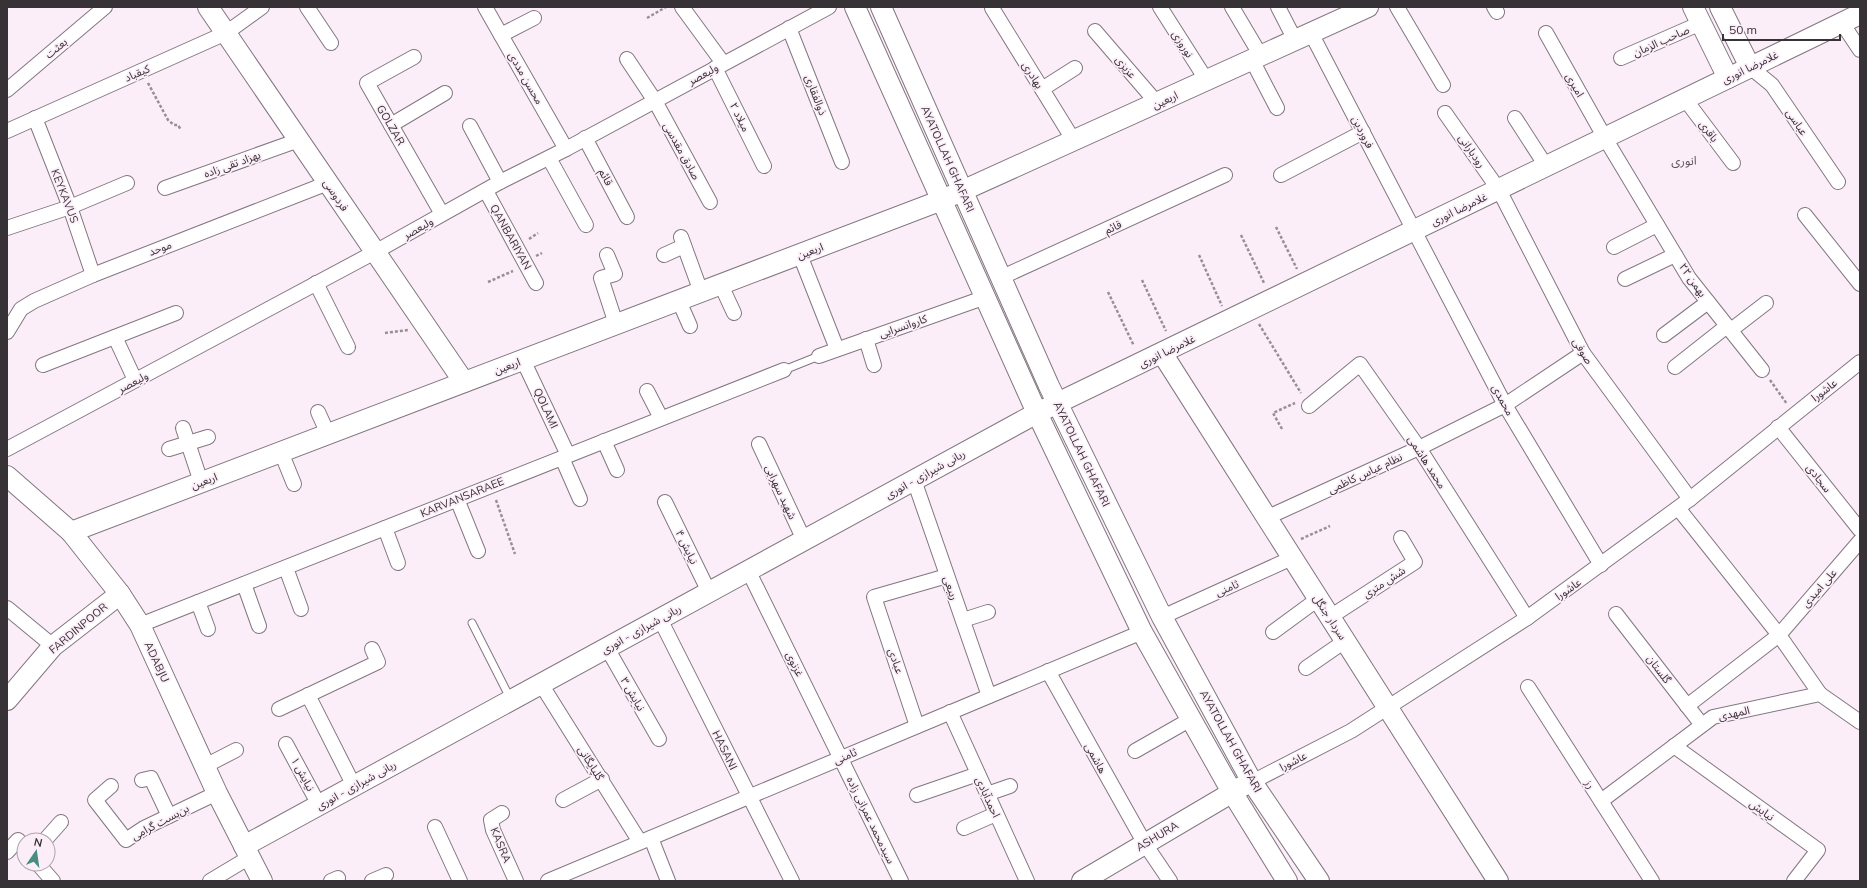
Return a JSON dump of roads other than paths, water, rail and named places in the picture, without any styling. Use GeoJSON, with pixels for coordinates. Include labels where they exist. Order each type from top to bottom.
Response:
{"type":"FeatureCollection","features":[{"type":"Feature","properties":{"kind":"street","name":"بعثت"},"geometry":{"type":"LineString","coordinates":[[7,90],[105,7]]}},
{"type":"Feature","properties":{"kind":"street","name":"فردوسی"},"geometry":{"type":"LineString","coordinates":[[208,7],[464,382]]}},
{"type":"Feature","properties":{"kind":"street","name":"کیقباد"},"geometry":{"type":"LineString","coordinates":[[7,131],[226,33],[262,7]]}},
{"type":"Feature","properties":{"kind":"street"},"geometry":{"type":"LineString","coordinates":[[307,7],[331,43]]}},
{"type":"Feature","properties":{"kind":"street","name":"محسن مددی"},"geometry":{"type":"LineString","coordinates":[[485,7],[566,149]]}},
{"type":"Feature","properties":{"kind":"street","name":"میلاد ۲"},"geometry":{"type":"LineString","coordinates":[[682,7],[719,66],[764,166]]}},
{"type":"Feature","properties":{"kind":"street","name":"ولیعصر"},"geometry":{"type":"LineString","coordinates":[[7,449],[375,252],[500,182],[566,149],[829,7]]}},
{"type":"Feature","properties":{"kind":"street","name":"AYATOLLAH GHAFARI"},"geometry":{"type":"LineString","coordinates":[[855,7],[1037,413],[1142,632],[1232,792],[1287,881]]}},
{"type":"Feature","properties":{"kind":"street","name":"AYATOLLAH GHAFARI"},"geometry":{"type":"LineString","coordinates":[[881,7],[1000,278],[1058,404],[1162,617],[1252,782],[1319,881]]}},
{"type":"Feature","properties":{"kind":"street","name":"نوروزی"},"geometry":{"type":"LineString","coordinates":[[1160,7],[1207,81]]}},
{"type":"Feature","properties":{"kind":"street"},"geometry":{"type":"LineString","coordinates":[[1232,7],[1257,58],[1277,108]]}},
{"type":"Feature","properties":{"kind":"street","name":"فروردین"},"geometry":{"type":"LineString","coordinates":[[1278,7],[1303,36],[1363,132],[1414,231]]}},
{"type":"Feature","properties":{"kind":"street","name":"اربعین"},"geometry":{"type":"LineString","coordinates":[[71,532],[963,192],[1368,7]]}},
{"type":"Feature","properties":{"kind":"street"},"geometry":{"type":"LineString","coordinates":[[1397,7],[1443,85]]}},
{"type":"Feature","properties":{"kind":"street"},"geometry":{"type":"LineString","coordinates":[[1720,7],[1750,67]]}},
{"type":"Feature","properties":{"kind":"street","name":"بهادری"},"geometry":{"type":"LineString","coordinates":[[992,8],[1074,141]]}},
{"type":"Feature","properties":{"kind":"street"},"geometry":{"type":"LineString","coordinates":[[1697,15],[1728,78]]}},
{"type":"Feature","properties":{"kind":"street","name":"صاحب الزمان"},"geometry":{"type":"LineString","coordinates":[[1621,58],[1697,15]]}},
{"type":"Feature","properties":{"kind":"street"},"geometry":{"type":"LineString","coordinates":[[1852,15],[1860,50]]}},
{"type":"Feature","properties":{"kind":"street","name":"غلامرضا انوری"},"geometry":{"type":"LineString","coordinates":[[1037,413],[1499,190],[1728,78],[1852,15]]}},
{"type":"Feature","properties":{"kind":"street"},"geometry":{"type":"LineString","coordinates":[[501,34],[534,18]]}},
{"type":"Feature","properties":{"kind":"street","name":"ذوالفقاری"},"geometry":{"type":"LineString","coordinates":[[789,28],[842,162]]}},
{"type":"Feature","properties":{"kind":"street","name":"عزیزی"},"geometry":{"type":"LineString","coordinates":[[1095,30],[1157,103]]}},
{"type":"Feature","properties":{"kind":"street","name":"امیری"},"geometry":{"type":"LineString","coordinates":[[1546,33],[1605,138]]}},
{"type":"Feature","properties":{"kind":"street","name":"GOLZAR"},"geometry":{"type":"LineString","coordinates":[[414,57],[367,83],[442,214]]}},
{"type":"Feature","properties":{"kind":"street","name":"صادق مقدسی"},"geometry":{"type":"LineString","coordinates":[[627,59],[655,101],[710,202]]}},
{"type":"Feature","properties":{"kind":"street","name":"عباسی"},"geometry":{"type":"LineString","coordinates":[[1750,67],[1772,85],[1838,182]]}},
{"type":"Feature","properties":{"kind":"street"},"geometry":{"type":"LineString","coordinates":[[1042,89],[1075,68]]}},
{"type":"Feature","properties":{"kind":"street"},"geometry":{"type":"LineString","coordinates":[[391,125],[446,93]]}},
{"type":"Feature","properties":{"kind":"street","name":"باقری"},"geometry":{"type":"LineString","coordinates":[[1685,99],[1732,163]]}},
{"type":"Feature","properties":{"kind":"street","name":"رودبارانی"},"geometry":{"type":"LineString","coordinates":[[1445,113],[1499,190]]}},
{"type":"Feature","properties":{"kind":"street","name":"KEYKAVUS"},"geometry":{"type":"LineString","coordinates":[[35,118],[70,207],[93,275]]}},
{"type":"Feature","properties":{"kind":"street"},"geometry":{"type":"LineString","coordinates":[[1515,118],[1546,166]]}},
{"type":"Feature","properties":{"kind":"street"},"geometry":{"type":"LineString","coordinates":[[470,126],[500,182]]}},
{"type":"Feature","properties":{"kind":"street"},"geometry":{"type":"LineString","coordinates":[[1281,175],[1363,132]]}},
{"type":"Feature","properties":{"kind":"street","name":"قائم"},"geometry":{"type":"LineString","coordinates":[[585,138],[627,217]]}},
{"type":"Feature","properties":{"kind":"street","name":"۲۲ بهمن"},"geometry":{"type":"LineString","coordinates":[[1605,138],[1689,278],[1762,370]]}},
{"type":"Feature","properties":{"kind":"street","name":"بهزاد تقی زاده"},"geometry":{"type":"LineString","coordinates":[[165,188],[298,140]]}},
{"type":"Feature","properties":{"kind":"street"},"geometry":{"type":"LineString","coordinates":[[549,158],[586,225]]}},
{"type":"Feature","properties":{"kind":"street","name":"قائم"},"geometry":{"type":"LineString","coordinates":[[1000,278],[1225,175]]}},
{"type":"Feature","properties":{"kind":"street"},"geometry":{"type":"LineString","coordinates":[[7,228],[70,207],[127,183]]}},
{"type":"Feature","properties":{"kind":"street","name":"موحد"},"geometry":{"type":"LineString","coordinates":[[7,332],[21,309],[93,275],[328,183]]}},
{"type":"Feature","properties":{"kind":"street","name":"صوفی"},"geometry":{"type":"LineString","coordinates":[[1499,190],[1583,353],[1690,499]]}},
{"type":"Feature","properties":{"kind":"street","name":"QANBARIYAN"},"geometry":{"type":"LineString","coordinates":[[486,191],[536,283]]}},
{"type":"Feature","properties":{"kind":"street"},"geometry":{"type":"LineString","coordinates":[[1805,215],[1860,284]]}},
{"type":"Feature","properties":{"kind":"street"},"geometry":{"type":"LineString","coordinates":[[1614,247],[1657,225]]}},
{"type":"Feature","properties":{"kind":"street","name":"محمدی"},"geometry":{"type":"LineString","coordinates":[[1414,231],[1505,405],[1601,565]]}},
{"type":"Feature","properties":{"kind":"street"},"geometry":{"type":"LineString","coordinates":[[664,255],[682,242],[701,292]]}},
{"type":"Feature","properties":{"kind":"street"},"geometry":{"type":"LineString","coordinates":[[607,254],[615,274],[601,278],[616,324]]}},
{"type":"Feature","properties":{"kind":"street"},"geometry":{"type":"LineString","coordinates":[[800,255],[837,349]]}},
{"type":"Feature","properties":{"kind":"street"},"geometry":{"type":"LineString","coordinates":[[1625,279],[1675,255]]}},
{"type":"Feature","properties":{"kind":"street"},"geometry":{"type":"LineString","coordinates":[[316,283],[348,347]]}},
{"type":"Feature","properties":{"kind":"street"},"geometry":{"type":"LineString","coordinates":[[721,285],[734,313]]}},
{"type":"Feature","properties":{"kind":"street","name":"کاروانسرایی"},"geometry":{"type":"LineString","coordinates":[[819,356],[986,297]]}},
{"type":"Feature","properties":{"kind":"street"},"geometry":{"type":"LineString","coordinates":[[679,301],[690,326]]}},
{"type":"Feature","properties":{"kind":"street"},"geometry":{"type":"LineString","coordinates":[[1664,335],[1708,302]]}},
{"type":"Feature","properties":{"kind":"street"},"geometry":{"type":"LineString","coordinates":[[1675,367],[1766,303]]}},
{"type":"Feature","properties":{"kind":"street"},"geometry":{"type":"LineString","coordinates":[[43,365],[176,313]]}},
{"type":"Feature","properties":{"kind":"street"},"geometry":{"type":"LineString","coordinates":[[116,337],[135,380]]}},
{"type":"Feature","properties":{"kind":"street"},"geometry":{"type":"LineString","coordinates":[[866,339],[874,365]]}},
{"type":"Feature","properties":{"kind":"street","name":"سردار جنگل"},"geometry":{"type":"LineString","coordinates":[[1167,350],[1266,518],[1498,881]]}},
{"type":"Feature","properties":{"kind":"street","name":"نظام عباس کاظمی"},"geometry":{"type":"LineString","coordinates":[[1266,518],[1419,448],[1505,405],[1583,353]]}},
{"type":"Feature","properties":{"kind":"street","name":"QOLAMI"},"geometry":{"type":"LineString","coordinates":[[523,360],[565,457],[580,499]]}},
{"type":"Feature","properties":{"kind":"street","name":"عاشورا"},"geometry":{"type":"LineString","coordinates":[[1252,782],[1351,731],[1388,709],[1527,618],[1690,499],[1794,413],[1860,362]]}},
{"type":"Feature","properties":{"kind":"street","name":"محمد هاشمی"},"geometry":{"type":"LineString","coordinates":[[1307,403],[1360,364],[1419,448],[1527,618]]}},
{"type":"Feature","properties":{"kind":"street","name":"KARVANSARAEE"},"geometry":{"type":"LineString","coordinates":[[140,625],[784,370]]}},
{"type":"Feature","properties":{"kind":"street"},"geometry":{"type":"LineString","coordinates":[[647,391],[661,418]]}},
{"type":"Feature","properties":{"kind":"street"},"geometry":{"type":"LineString","coordinates":[[318,412],[328,434]]}},
{"type":"Feature","properties":{"kind":"street","name":"ربانی شیرازی - انوری"},"geometry":{"type":"LineString","coordinates":[[247,852],[319,805],[1037,413]]}},
{"type":"Feature","properties":{"kind":"street","name":"سجادی"},"geometry":{"type":"LineString","coordinates":[[1778,427],[1860,530]]}},
{"type":"Feature","properties":{"kind":"street"},"geometry":{"type":"LineString","coordinates":[[183,428],[201,482]]}},
{"type":"Feature","properties":{"kind":"street"},"geometry":{"type":"LineString","coordinates":[[169,449],[208,437]]}},
{"type":"Feature","properties":{"kind":"street"},"geometry":{"type":"LineString","coordinates":[[604,441],[617,470]]}},
{"type":"Feature","properties":{"kind":"street","name":"شهید سهرابی"},"geometry":{"type":"LineString","coordinates":[[759,444],[804,540]]}},
{"type":"Feature","properties":{"kind":"street"},"geometry":{"type":"LineString","coordinates":[[281,452],[294,484]]}},
{"type":"Feature","properties":{"kind":"street","name":"ADABJU"},"geometry":{"type":"LineString","coordinates":[[7,476],[71,532],[120,594],[140,625],[217,793],[262,881]]}},
{"type":"Feature","properties":{"kind":"street","name":"ربیعی"},"geometry":{"type":"LineString","coordinates":[[914,480],[989,696]]}},
{"type":"Feature","properties":{"kind":"street"},"geometry":{"type":"LineString","coordinates":[[457,499],[478,551]]}},
{"type":"Feature","properties":{"kind":"street","name":"نیایش ۴"},"geometry":{"type":"LineString","coordinates":[[665,502],[708,592]]}},
{"type":"Feature","properties":{"kind":"street"},"geometry":{"type":"LineString","coordinates":[[1678,508],[1778,635],[1820,694],[1860,722]]}},
{"type":"Feature","properties":{"kind":"street"},"geometry":{"type":"LineString","coordinates":[[385,528],[398,563]]}},
{"type":"Feature","properties":{"kind":"street","name":"شش متری"},"geometry":{"type":"LineString","coordinates":[[1330,617],[1415,562],[1401,538]]}},
{"type":"Feature","properties":{"kind":"street","name":"علی امیدی"},"geometry":{"type":"LineString","coordinates":[[1688,706],[1778,635],[1860,541]]}},
{"type":"Feature","properties":{"kind":"street","name":"ثامنی"},"geometry":{"type":"LineString","coordinates":[[1162,617],[1288,552]]}},
{"type":"Feature","properties":{"kind":"street"},"geometry":{"type":"LineString","coordinates":[[286,568],[301,609]]}},
{"type":"Feature","properties":{"kind":"street","name":"غزنوی"},"geometry":{"type":"LineString","coordinates":[[748,570],[841,758]]}},
{"type":"Feature","properties":{"kind":"street","name":"عبادی"},"geometry":{"type":"LineString","coordinates":[[918,726],[874,597],[947,576]]}},
{"type":"Feature","properties":{"kind":"street"},"geometry":{"type":"LineString","coordinates":[[244,584],[259,626]]}},
{"type":"Feature","properties":{"kind":"street","name":"FARDINPOOR"},"geometry":{"type":"LineString","coordinates":[[7,700],[54,646],[120,594]]}},
{"type":"Feature","properties":{"kind":"street"},"geometry":{"type":"LineString","coordinates":[[1273,632],[1318,599]]}},
{"type":"Feature","properties":{"kind":"street"},"geometry":{"type":"LineString","coordinates":[[198,602],[208,629]]}},
{"type":"Feature","properties":{"kind":"street"},"geometry":{"type":"LineString","coordinates":[[7,608],[54,646]]}},
{"type":"Feature","properties":{"kind":"street"},"geometry":{"type":"LineString","coordinates":[[963,620],[988,612]]}},
{"type":"Feature","properties":{"kind":"street","name":"گلستان"},"geometry":{"type":"LineString","coordinates":[[1616,614],[1702,725]]}},
{"type":"Feature","properties":{"kind":"street","name":"HASANI"},"geometry":{"type":"LineString","coordinates":[[660,619],[792,881]]}},
{"type":"Feature","properties":{"kind":"street","name":"ثامنی"},"geometry":{"type":"LineString","coordinates":[[548,881],[1142,632]]}},
{"type":"Feature","properties":{"kind":"street"},"geometry":{"type":"LineString","coordinates":[[1306,668],[1345,641]]}},
{"type":"Feature","properties":{"kind":"street","name":"نیایش ۳"},"geometry":{"type":"LineString","coordinates":[[607,648],[659,739]]}},
{"type":"Feature","properties":{"kind":"street"},"geometry":{"type":"LineString","coordinates":[[279,708],[378,662],[372,649]]}},
{"type":"Feature","properties":{"kind":"street","name":"هاشمی"},"geometry":{"type":"LineString","coordinates":[[1048,671],[1145,844],[1170,881]]}},
{"type":"Feature","properties":{"kind":"street","name":"گلپایگانی"},"geometry":{"type":"LineString","coordinates":[[541,684],[602,779],[646,840],[668,881]]}},
{"type":"Feature","properties":{"kind":"street","name":"رز"},"geometry":{"type":"LineString","coordinates":[[1528,687],[1652,881]]}},
{"type":"Feature","properties":{"kind":"street","name":"المهدی"},"geometry":{"type":"LineString","coordinates":[[1601,801],[1713,717],[1820,694]]}},
{"type":"Feature","properties":{"kind":"street"},"geometry":{"type":"LineString","coordinates":[[308,695],[354,786]]}},
{"type":"Feature","properties":{"kind":"street","name":"احمدآبادی"},"geometry":{"type":"LineString","coordinates":[[950,712],[1027,881]]}},
{"type":"Feature","properties":{"kind":"street"},"geometry":{"type":"LineString","coordinates":[[1135,751],[1191,719]]}},
{"type":"Feature","properties":{"kind":"street","name":"نیایش ۱"},"geometry":{"type":"LineString","coordinates":[[286,744],[319,805]]}},
{"type":"Feature","properties":{"kind":"street","name":"نیایش"},"geometry":{"type":"LineString","coordinates":[[1674,746],[1818,850],[1794,881]]}},
{"type":"Feature","properties":{"kind":"street"},"geometry":{"type":"LineString","coordinates":[[205,766],[236,750]]}},
{"type":"Feature","properties":{"kind":"street","name":"سیدمحمد عمرانی زاده"},"geometry":{"type":"LineString","coordinates":[[841,758],[901,881]]}},
{"type":"Feature","properties":{"kind":"street"},"geometry":{"type":"LineString","coordinates":[[917,795],[978,774]]}},
{"type":"Feature","properties":{"kind":"street"},"geometry":{"type":"LineString","coordinates":[[142,780],[151,778],[169,816]]}},
{"type":"Feature","properties":{"kind":"street"},"geometry":{"type":"LineString","coordinates":[[563,800],[602,779]]}},
{"type":"Feature","properties":{"kind":"street","name":"ASHURA"},"geometry":{"type":"LineString","coordinates":[[1082,881],[1232,792],[1252,782]]}},
{"type":"Feature","properties":{"kind":"street","name":"بن‌بست گرامی"},"geometry":{"type":"LineString","coordinates":[[111,786],[95,800],[126,840],[144,828],[217,793]]}},
{"type":"Feature","properties":{"kind":"street"},"geometry":{"type":"LineString","coordinates":[[987,794],[1010,786]]}},
{"type":"Feature","properties":{"kind":"street","name":"KASRA"},"geometry":{"type":"LineString","coordinates":[[502,813],[491,820],[493,830],[516,881]]}},
{"type":"Feature","properties":{"kind":"street"},"geometry":{"type":"LineString","coordinates":[[964,828],[996,814]]}},
{"type":"Feature","properties":{"kind":"street"},"geometry":{"type":"LineString","coordinates":[[52,832],[61,822]]}},
{"type":"Feature","properties":{"kind":"street"},"geometry":{"type":"LineString","coordinates":[[435,827],[460,881]]}},
{"type":"Feature","properties":{"kind":"street"},"geometry":{"type":"LineString","coordinates":[[7,852],[16,842]]}},
{"type":"Feature","properties":{"kind":"street"},"geometry":{"type":"LineString","coordinates":[[210,881],[247,852]]}},
{"type":"Feature","properties":{"kind":"street"},"geometry":{"type":"LineString","coordinates":[[45,872],[53,881]]}},
{"type":"Feature","properties":{"kind":"street"},"geometry":{"type":"LineString","coordinates":[[372,881],[386,874]]}},
{"type":"Feature","properties":{"kind":"lane"},"geometry":{"type":"LineString","coordinates":[[784,370],[819,356]]}},
{"type":"Feature","properties":{"kind":"lane"},"geometry":{"type":"LineString","coordinates":[[472,623],[511,700]]}},
{"type":"Feature","properties":{"kind":"district","name":"انوری"},"geometry":{"type":"Point","coordinates":[1684,161]}}]}
